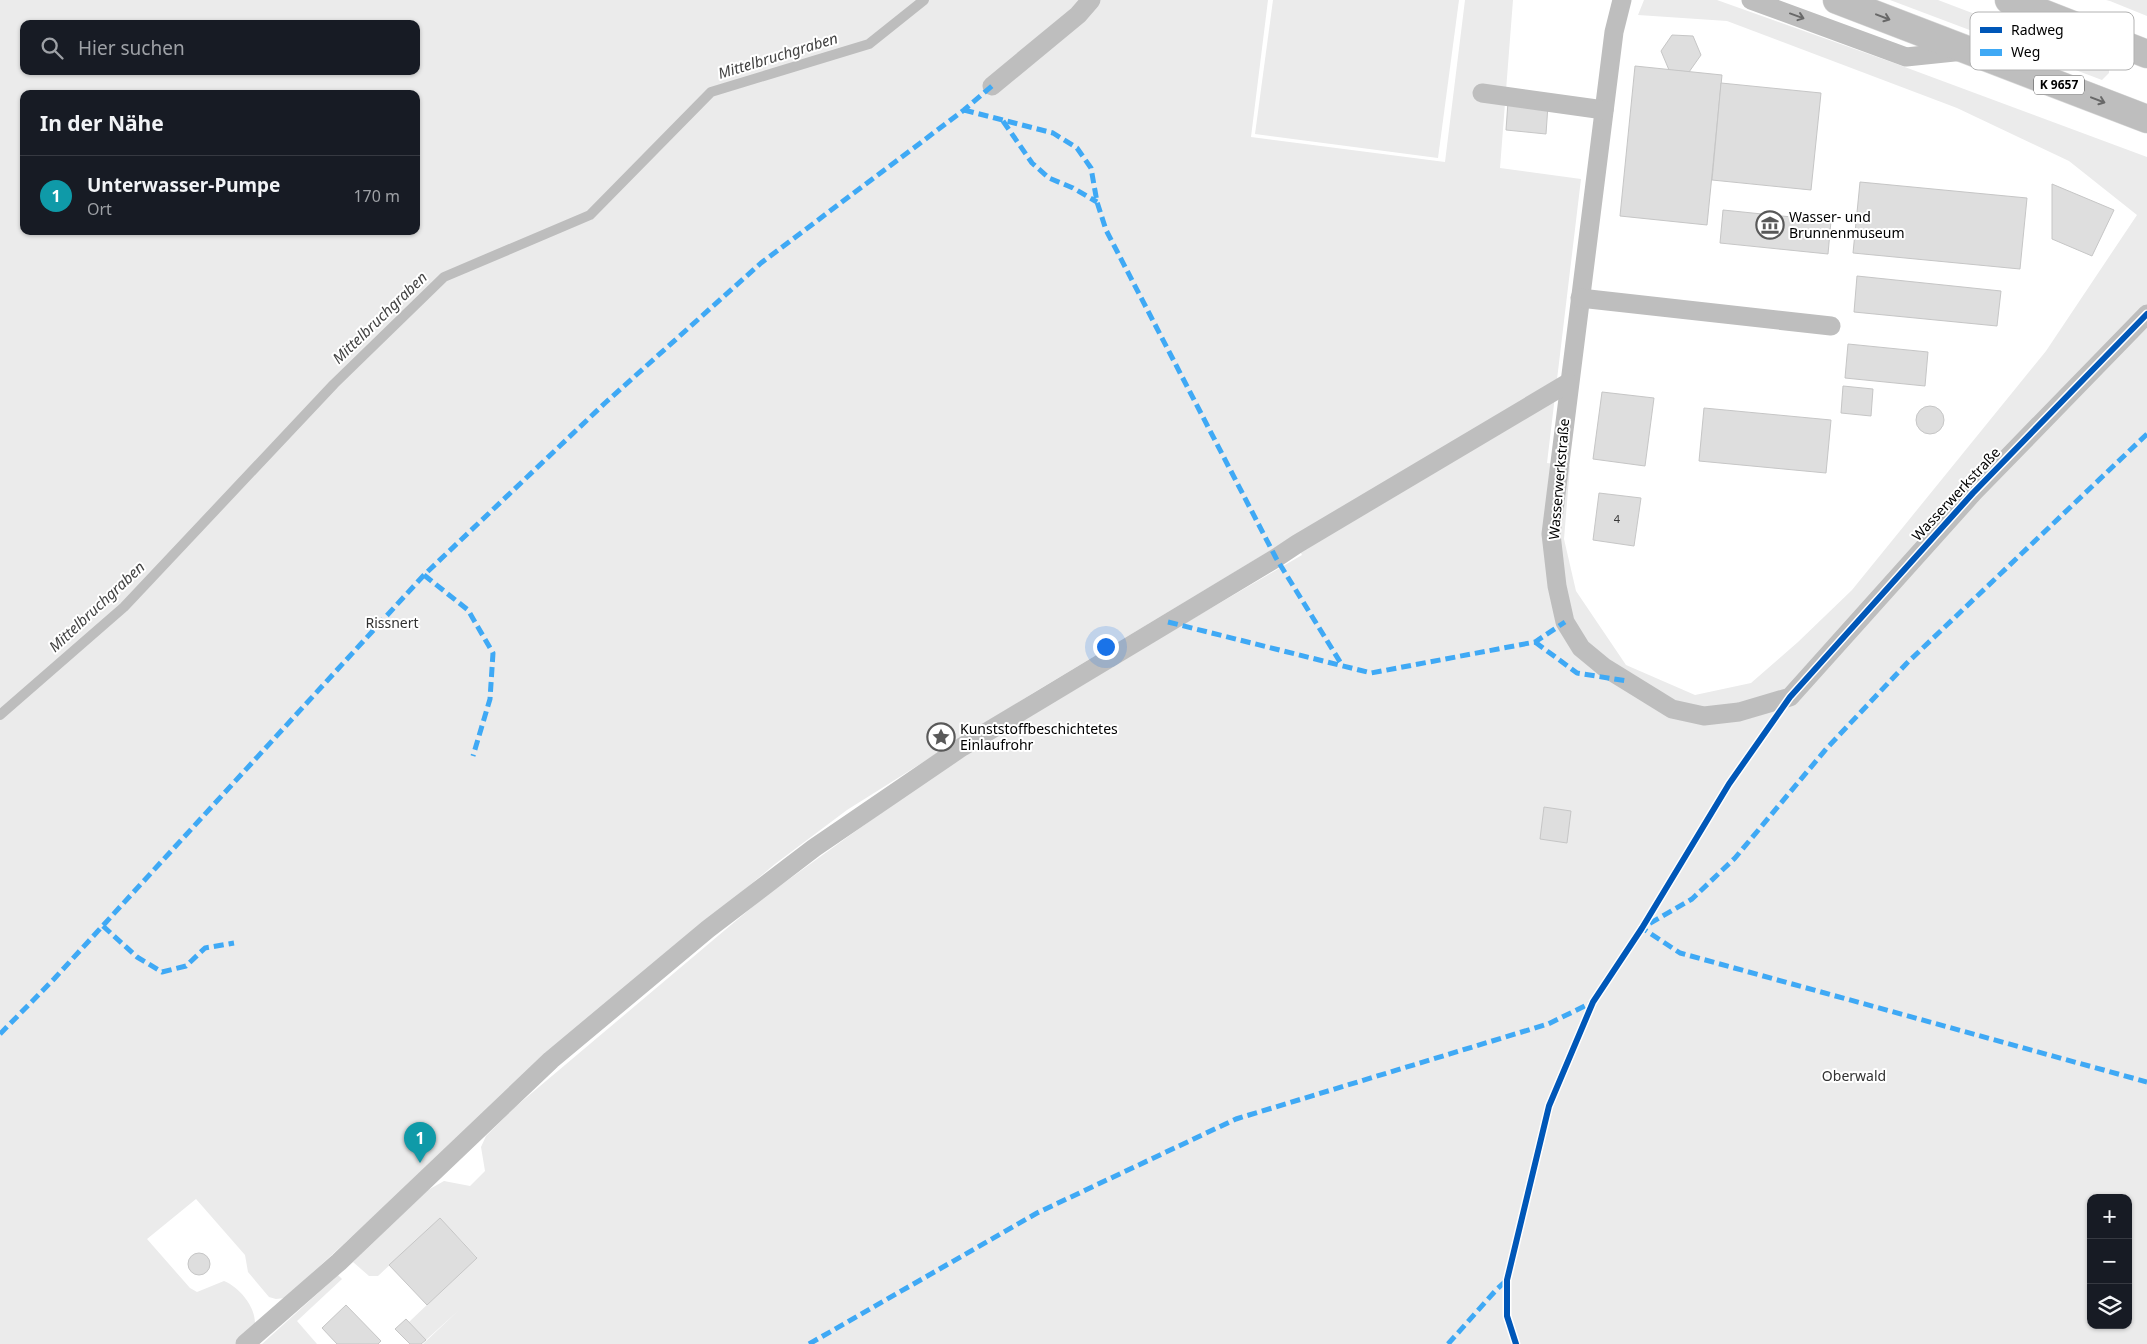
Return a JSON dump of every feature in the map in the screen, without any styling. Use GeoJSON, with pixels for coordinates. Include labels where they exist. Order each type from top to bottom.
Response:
{"type":"FeatureCollection","features":[{"type":"Feature","properties":{"kind":"highway","name":"K 9657"},"geometry":{"type":"LineString","coordinates":[[1837,0],[1970,50]]}},
{"type":"Feature","properties":{"kind":"highway"},"geometry":{"type":"LineString","coordinates":[[2009,0],[2040,12]]}},
{"type":"Feature","properties":{"kind":"highway"},"geometry":{"type":"LineString","coordinates":[[2134,49],[2147,54]]}},
{"type":"Feature","properties":{"kind":"highway","name":"K 9657"},"geometry":{"type":"LineString","coordinates":[[2022,70],[2147,119]]}},
{"type":"Feature","properties":{"kind":"lane"},"geometry":{"type":"LineString","coordinates":[[992,86],[1078,15],[1092,0]]}},
{"type":"Feature","properties":{"kind":"lane"},"geometry":{"type":"LineString","coordinates":[[1751,0],[1906,57],[1970,50]]}},
{"type":"Feature","properties":{"kind":"lane","name":"Wasserwerkstraße"},"geometry":{"type":"LineString","coordinates":[[1621,1],[1614,32],[1568,383],[1551,534],[1557,586],[1565,622],[1581,648],[1604,667],[1672,710],[1704,716],[1739,712],[1790,697],[1972,493],[2147,314]]}},
{"type":"Feature","properties":{"kind":"lane"},"geometry":{"type":"LineString","coordinates":[[1482,93],[1604,110]]}},
{"type":"Feature","properties":{"kind":"lane"},"geometry":{"type":"LineString","coordinates":[[1580,298],[1832,326]]}},
{"type":"Feature","properties":{"kind":"lane"},"geometry":{"type":"LineString","coordinates":[[245,1344],[339,1262],[551,1060],[708,929],[814,848],[962,747],[1297,544],[1568,383]]}},
{"type":"Feature","properties":{"kind":"green space","name":"Rissnert"},"geometry":{"type":"Polygon","coordinates":[[[0,0],[1268,0],[1251,137],[1445,162],[1465,0],[1513,0],[1500,168],[1581,179],[1547,463],[1570,466],[1564,539],[1576,591],[1626,665],[1695,695],[1751,683],[1798,642],[1852,590],[2046,351],[2137,215],[2069,161],[1957,108],[1727,21],[1638,15],[1644,0],[1717,0],[1894,63],[2147,157],[2147,1344],[423,1344],[459,1310],[426,1340],[409,1322],[477,1257],[440,1218],[378,1276],[369,1276],[353,1262],[428,1190],[444,1181],[470,1186],[485,1171],[481,1147],[486,1136],[514,1108],[763,898],[987,739],[1302,555],[1293,537],[1033,693],[847,810],[775,864],[553,1051],[285,1298],[276,1299],[269,1297],[248,1272],[245,1255],[196,1199],[147,1239],[190,1288],[197,1292],[224,1281],[240,1292],[252,1310],[255,1323],[252,1329],[235,1344],[0,1344],[0,0]]]}},
{"type":"Feature","properties":{"kind":"green space"},"geometry":{"type":"Polygon","coordinates":[[[1273,0],[1459,0],[1438,158],[1255,134],[1273,0]]]}},
{"type":"Feature","properties":{"kind":"green space"},"geometry":{"type":"Polygon","coordinates":[[[1890,0],[1938,0],[1970,12],[1970,30],[1890,0]]]}},
{"type":"Feature","properties":{"kind":"green space"},"geometry":{"type":"Polygon","coordinates":[[[2106,0],[2147,0],[2147,16],[2110,1],[2106,0]]]}},
{"type":"Feature","properties":{"kind":"green space"},"geometry":{"type":"Polygon","coordinates":[[[2076,70],[2109,70],[2109,73],[2102,80],[2076,70]]]}},
{"type":"Feature","properties":{"kind":"green space"},"geometry":{"type":"Polygon","coordinates":[[[338,1275],[342,1279],[297,1321],[317,1344],[262,1344],[338,1275]]]}},
{"type":"Feature","properties":{"kind":"building"},"geometry":{"type":"Polygon","coordinates":[[[1672,35],[1693,36],[1701,55],[1689,72],[1669,70],[1661,51],[1672,35]]]}},
{"type":"Feature","properties":{"kind":"building"},"geometry":{"type":"Polygon","coordinates":[[[1635,66],[1722,75],[1707,225],[1620,216],[1635,66]]]}},
{"type":"Feature","properties":{"kind":"building"},"geometry":{"type":"Polygon","coordinates":[[[1721,83],[1821,93],[1811,190],[1712,180],[1721,83]]]}},
{"type":"Feature","properties":{"kind":"building"},"geometry":{"type":"Polygon","coordinates":[[[1508,102],[1548,105],[1546,134],[1506,130],[1508,102]]]}},
{"type":"Feature","properties":{"kind":"building"},"geometry":{"type":"Polygon","coordinates":[[[1860,182],[2027,198],[2020,269],[1853,253],[1860,182]]]}},
{"type":"Feature","properties":{"kind":"building"},"geometry":{"type":"Polygon","coordinates":[[[2052,184],[2114,210],[2092,256],[2052,239],[2052,184]]]}},
{"type":"Feature","properties":{"kind":"building"},"geometry":{"type":"Polygon","coordinates":[[[1723,210],[1831,221],[1828,254],[1720,243],[1723,210]]]}},
{"type":"Feature","properties":{"kind":"building"},"geometry":{"type":"Polygon","coordinates":[[[1857,276],[2001,291],[1997,326],[1854,312],[1857,276]]]}},
{"type":"Feature","properties":{"kind":"building"},"geometry":{"type":"Polygon","coordinates":[[[1848,344],[1928,352],[1925,386],[1845,378],[1848,344]]]}},
{"type":"Feature","properties":{"kind":"building"},"geometry":{"type":"Polygon","coordinates":[[[1843,386],[1873,389],[1871,416],[1841,413],[1843,386]]]}},
{"type":"Feature","properties":{"kind":"building"},"geometry":{"type":"Polygon","coordinates":[[[1602,392],[1654,398],[1645,466],[1593,459],[1602,392]]]}},
{"type":"Feature","properties":{"kind":"building"},"geometry":{"type":"Polygon","coordinates":[[[1930,406],[1940,410],[1944,420],[1940,430],[1930,434],[1920,430],[1916,420],[1920,410],[1930,406]]]}},
{"type":"Feature","properties":{"kind":"building"},"geometry":{"type":"Polygon","coordinates":[[[1704,408],[1831,420],[1826,473],[1699,461],[1704,408]]]}},
{"type":"Feature","properties":{"kind":"building"},"geometry":{"type":"Polygon","coordinates":[[[1599,493],[1641,498],[1634,546],[1593,540],[1599,493]]]}},
{"type":"Feature","properties":{"kind":"building"},"geometry":{"type":"Polygon","coordinates":[[[1544,807],[1571,811],[1567,843],[1540,839],[1544,807]]]}},
{"type":"Feature","properties":{"kind":"building"},"geometry":{"type":"Polygon","coordinates":[[[440,1218],[477,1258],[427,1305],[389,1265],[440,1218]]]}},
{"type":"Feature","properties":{"kind":"building"},"geometry":{"type":"Polygon","coordinates":[[[199,1253],[207,1256],[210,1264],[207,1272],[199,1275],[191,1272],[188,1264],[191,1256],[199,1253]]]}},
{"type":"Feature","properties":{"kind":"building"},"geometry":{"type":"Polygon","coordinates":[[[346,1305],[381,1341],[378,1344],[337,1344],[322,1328],[346,1305]]]}},
{"type":"Feature","properties":{"kind":"building"},"geometry":{"type":"Polygon","coordinates":[[[406,1319],[426,1340],[421,1344],[410,1344],[395,1329],[406,1319]]]}},
{"type":"Feature","properties":{"kind":"waterway","name":"Mittelbruchgraben"},"geometry":{"type":"LineString","coordinates":[[0,715],[124,607],[334,384],[444,277],[590,215],[711,92],[869,44],[924,0]]}},
{"type":"Feature","properties":{"kind":"marked path"},"geometry":{"type":"LineString","coordinates":[[0,1034],[54,979],[424,575],[605,403],[761,263],[964,110],[992,86]]}},
{"type":"Feature","properties":{"kind":"marked path"},"geometry":{"type":"LineString","coordinates":[[964,110],[1053,133],[1077,148],[1091,168],[1097,202],[1106,230],[1276,558],[1342,665]]}},
{"type":"Feature","properties":{"kind":"marked path"},"geometry":{"type":"LineString","coordinates":[[1003,121],[1032,163],[1049,178],[1073,188],[1097,202]]}},
{"type":"Feature","properties":{"kind":"marked path"},"geometry":{"type":"LineString","coordinates":[[2147,434],[1907,663],[1827,748],[1735,858],[1692,899],[1642,928],[1680,953],[2147,1082]]}},
{"type":"Feature","properties":{"kind":"marked path"},"geometry":{"type":"LineString","coordinates":[[424,575],[468,610],[493,653],[490,699],[473,756]]}},
{"type":"Feature","properties":{"kind":"marked path"},"geometry":{"type":"LineString","coordinates":[[1168,622],[1371,673],[1535,642],[1565,622]]}},
{"type":"Feature","properties":{"kind":"marked path"},"geometry":{"type":"LineString","coordinates":[[1535,642],[1577,673],[1627,681]]}},
{"type":"Feature","properties":{"kind":"marked path"},"geometry":{"type":"LineString","coordinates":[[103,926],[137,957],[162,972],[186,966],[205,948],[234,943]]}},
{"type":"Feature","properties":{"kind":"marked path"},"geometry":{"type":"LineString","coordinates":[[809,1344],[1037,1213],[1236,1119],[1548,1024],[1593,1002]]}},
{"type":"Feature","properties":{"kind":"marked path"},"geometry":{"type":"LineString","coordinates":[[1448,1344],[1507,1280]]}},
{"type":"Feature","properties":{"kind":"cycle path"},"geometry":{"type":"LineString","coordinates":[[1516,1344],[1507,1316],[1507,1280],[1549,1106],[1593,1002],[1642,928],[1729,784],[1790,697],[1973,493],[2147,314]]}},
{"type":"Feature","properties":{"kind":"place","name":"Wasser- und Brunnenmuseum"},"geometry":{"type":"Point","coordinates":[1770,225]}},
{"type":"Feature","properties":{"kind":"place","name":"Kunststoffbeschichtetes Einlaufrohr"},"geometry":{"type":"Point","coordinates":[941,737]}},
{"type":"Feature","properties":{"kind":"place","name":"Unterwasser-Pumpe"},"geometry":{"type":"Point","coordinates":[420,1163]}},
{"type":"Feature","properties":{"kind":"park label","name":"Oberwald"},"geometry":{"type":"Point","coordinates":[1854,1076]}}]}
